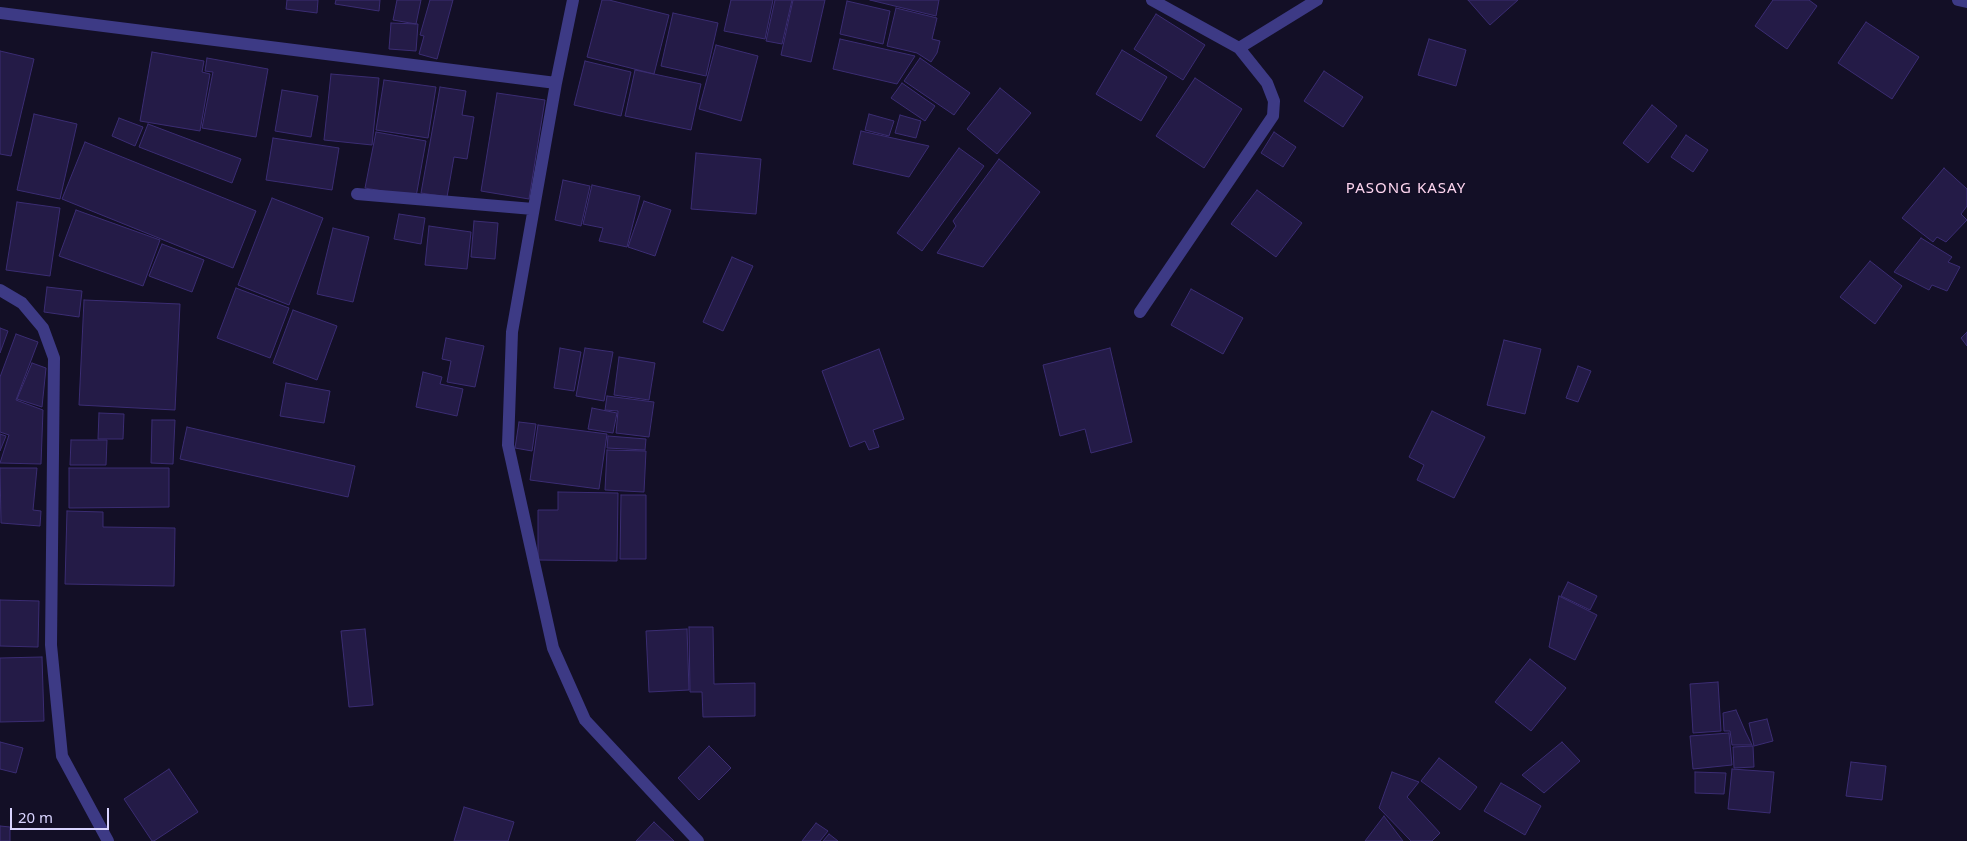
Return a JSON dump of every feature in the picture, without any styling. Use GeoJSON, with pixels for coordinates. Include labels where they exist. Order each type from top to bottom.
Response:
{"type":"FeatureCollection","features":[{"type":"Feature","properties":{"kind":"street"},"geometry":{"type":"LineString","coordinates":[[573,0],[533,208],[512,332],[508,444],[553,648],[585,720],[698,841]]}},
{"type":"Feature","properties":{"kind":"street"},"geometry":{"type":"LineString","coordinates":[[1140,312],[1273,116],[1274,101],[1266,84],[1238,48],[1152,0]]}},
{"type":"Feature","properties":{"kind":"street"},"geometry":{"type":"LineString","coordinates":[[1238,48],[1317,0]]}},
{"type":"Feature","properties":{"kind":"street"},"geometry":{"type":"LineString","coordinates":[[1958,0],[1967,2]]}},
{"type":"Feature","properties":{"kind":"street"},"geometry":{"type":"LineString","coordinates":[[0,13],[556,83]]}},
{"type":"Feature","properties":{"kind":"street"},"geometry":{"type":"LineString","coordinates":[[357,194],[533,208]]}},
{"type":"Feature","properties":{"kind":"street"},"geometry":{"type":"LineString","coordinates":[[0,290],[22,303],[43,328],[54,358],[51,645],[62,756],[108,841]]}},
{"type":"Feature","properties":{"kind":"building"},"geometry":{"type":"Polygon","coordinates":[[[287,0],[318,0],[317,13],[286,9],[287,0]]]}},
{"type":"Feature","properties":{"kind":"building"},"geometry":{"type":"Polygon","coordinates":[[[336,0],[380,0],[379,11],[335,4],[336,0]]]}},
{"type":"Feature","properties":{"kind":"building"},"geometry":{"type":"Polygon","coordinates":[[[397,0],[421,0],[416,24],[393,20],[397,0]]]}},
{"type":"Feature","properties":{"kind":"building"},"geometry":{"type":"Polygon","coordinates":[[[430,0],[453,0],[437,59],[419,54],[424,36],[420,35],[430,0]]]}},
{"type":"Feature","properties":{"kind":"building"},"geometry":{"type":"Polygon","coordinates":[[[602,0],[609,0],[669,15],[654,74],[587,57],[602,0]]]}},
{"type":"Feature","properties":{"kind":"building"},"geometry":{"type":"Polygon","coordinates":[[[731,0],[773,0],[765,39],[724,31],[731,0]]]}},
{"type":"Feature","properties":{"kind":"building"},"geometry":{"type":"Polygon","coordinates":[[[775,0],[792,0],[782,44],[766,41],[775,0]]]}},
{"type":"Feature","properties":{"kind":"building"},"geometry":{"type":"Polygon","coordinates":[[[793,0],[825,0],[811,62],[781,55],[793,0]]]}},
{"type":"Feature","properties":{"kind":"building"},"geometry":{"type":"Polygon","coordinates":[[[870,0],[939,0],[936,16],[870,0]]]}},
{"type":"Feature","properties":{"kind":"building"},"geometry":{"type":"Polygon","coordinates":[[[1468,0],[1518,0],[1490,25],[1468,0]]]}},
{"type":"Feature","properties":{"kind":"building"},"geometry":{"type":"Polygon","coordinates":[[[1773,0],[1809,0],[1817,6],[1787,49],[1755,26],[1773,0]]]}},
{"type":"Feature","properties":{"kind":"building"},"geometry":{"type":"Polygon","coordinates":[[[847,1],[890,11],[883,44],[840,34],[847,1]]]}},
{"type":"Feature","properties":{"kind":"building"},"geometry":{"type":"Polygon","coordinates":[[[896,8],[937,18],[932,39],[940,41],[937,53],[931,62],[917,53],[887,46],[896,8]]]}},
{"type":"Feature","properties":{"kind":"building"},"geometry":{"type":"Polygon","coordinates":[[[673,13],[718,23],[706,76],[661,66],[673,13]]]}},
{"type":"Feature","properties":{"kind":"building"},"geometry":{"type":"Polygon","coordinates":[[[1156,14],[1205,45],[1183,80],[1134,49],[1156,14]]]}},
{"type":"Feature","properties":{"kind":"building"},"geometry":{"type":"Polygon","coordinates":[[[1866,22],[1919,57],[1892,99],[1838,63],[1866,22]]]}},
{"type":"Feature","properties":{"kind":"building"},"geometry":{"type":"Polygon","coordinates":[[[391,23],[418,24],[416,51],[389,49],[391,23]]]}},
{"type":"Feature","properties":{"kind":"building"},"geometry":{"type":"Polygon","coordinates":[[[840,39],[915,56],[897,84],[833,69],[840,39]]]}},
{"type":"Feature","properties":{"kind":"building"},"geometry":{"type":"Polygon","coordinates":[[[1429,39],[1466,50],[1456,86],[1418,75],[1429,39]]]}},
{"type":"Feature","properties":{"kind":"building"},"geometry":{"type":"Polygon","coordinates":[[[716,45],[758,56],[741,121],[699,109],[716,45]]]}},
{"type":"Feature","properties":{"kind":"building"},"geometry":{"type":"Polygon","coordinates":[[[1122,50],[1167,77],[1141,121],[1096,94],[1122,50]]]}},
{"type":"Feature","properties":{"kind":"building"},"geometry":{"type":"Polygon","coordinates":[[[0,51],[34,59],[11,156],[0,154],[0,51]]]}},
{"type":"Feature","properties":{"kind":"building"},"geometry":{"type":"Polygon","coordinates":[[[152,52],[204,61],[202,72],[210,74],[200,131],[140,121],[152,52]]]}},
{"type":"Feature","properties":{"kind":"building"},"geometry":{"type":"Polygon","coordinates":[[[207,58],[268,69],[256,137],[202,128],[213,72],[205,71],[207,58]]]}},
{"type":"Feature","properties":{"kind":"building"},"geometry":{"type":"Polygon","coordinates":[[[920,58],[970,93],[954,115],[904,81],[920,58]]]}},
{"type":"Feature","properties":{"kind":"building"},"geometry":{"type":"Polygon","coordinates":[[[585,61],[631,72],[621,116],[574,105],[585,61]]]}},
{"type":"Feature","properties":{"kind":"building"},"geometry":{"type":"Polygon","coordinates":[[[635,70],[701,84],[691,130],[625,116],[635,70]]]}},
{"type":"Feature","properties":{"kind":"building"},"geometry":{"type":"Polygon","coordinates":[[[1324,71],[1363,97],[1343,127],[1304,101],[1324,71]]]}},
{"type":"Feature","properties":{"kind":"building"},"geometry":{"type":"Polygon","coordinates":[[[331,74],[379,78],[372,145],[324,140],[331,74]]]}},
{"type":"Feature","properties":{"kind":"building"},"geometry":{"type":"Polygon","coordinates":[[[1195,78],[1242,109],[1204,168],[1156,136],[1195,78]]]}},
{"type":"Feature","properties":{"kind":"building"},"geometry":{"type":"Polygon","coordinates":[[[384,80],[436,87],[428,138],[376,130],[384,80]]]}},
{"type":"Feature","properties":{"kind":"building"},"geometry":{"type":"Polygon","coordinates":[[[902,83],[935,106],[925,121],[891,98],[902,83]]]}},
{"type":"Feature","properties":{"kind":"building"},"geometry":{"type":"Polygon","coordinates":[[[440,87],[466,91],[462,115],[474,117],[467,159],[454,157],[447,197],[421,193],[440,87]]]}},
{"type":"Feature","properties":{"kind":"building"},"geometry":{"type":"Polygon","coordinates":[[[1000,88],[1031,113],[997,154],[967,129],[1000,88]]]}},
{"type":"Feature","properties":{"kind":"building"},"geometry":{"type":"Polygon","coordinates":[[[282,90],[318,96],[311,137],[275,131],[282,90]]]}},
{"type":"Feature","properties":{"kind":"building"},"geometry":{"type":"Polygon","coordinates":[[[497,93],[545,100],[529,199],[481,191],[497,93]]]}},
{"type":"Feature","properties":{"kind":"building"},"geometry":{"type":"Polygon","coordinates":[[[1652,105],[1677,126],[1648,163],[1623,143],[1652,105]]]}},
{"type":"Feature","properties":{"kind":"building"},"geometry":{"type":"Polygon","coordinates":[[[34,114],[77,124],[60,199],[17,190],[34,114]]]}},
{"type":"Feature","properties":{"kind":"building"},"geometry":{"type":"Polygon","coordinates":[[[869,114],[894,121],[889,136],[865,130],[869,114]]]}},
{"type":"Feature","properties":{"kind":"building"},"geometry":{"type":"Polygon","coordinates":[[[900,115],[921,121],[916,138],[895,133],[900,115]]]}},
{"type":"Feature","properties":{"kind":"building"},"geometry":{"type":"Polygon","coordinates":[[[119,118],[143,127],[135,146],[112,136],[119,118]]]}},
{"type":"Feature","properties":{"kind":"building"},"geometry":{"type":"Polygon","coordinates":[[[148,124],[241,159],[232,183],[139,147],[148,124]]]}},
{"type":"Feature","properties":{"kind":"building"},"geometry":{"type":"Polygon","coordinates":[[[861,131],[929,146],[909,177],[853,164],[861,131]]]}},
{"type":"Feature","properties":{"kind":"building"},"geometry":{"type":"Polygon","coordinates":[[[376,132],[426,141],[416,197],[365,188],[376,132]]]}},
{"type":"Feature","properties":{"kind":"building"},"geometry":{"type":"Polygon","coordinates":[[[1274,132],[1296,147],[1283,167],[1261,153],[1274,132]]]}},
{"type":"Feature","properties":{"kind":"building"},"geometry":{"type":"Polygon","coordinates":[[[1686,135],[1708,150],[1693,172],[1671,157],[1686,135]]]}},
{"type":"Feature","properties":{"kind":"building"},"geometry":{"type":"Polygon","coordinates":[[[273,138],[339,148],[332,190],[266,180],[273,138]]]}},
{"type":"Feature","properties":{"kind":"building"},"geometry":{"type":"Polygon","coordinates":[[[85,142],[256,211],[233,268],[62,199],[85,142]]]}},
{"type":"Feature","properties":{"kind":"building"},"geometry":{"type":"Polygon","coordinates":[[[959,148],[984,166],[922,251],[897,233],[959,148]]]}},
{"type":"Feature","properties":{"kind":"building"},"geometry":{"type":"Polygon","coordinates":[[[696,153],[761,159],[756,214],[691,209],[696,153]]]}},
{"type":"Feature","properties":{"kind":"building"},"geometry":{"type":"Polygon","coordinates":[[[999,159],[1040,192],[983,267],[937,253],[956,226],[953,221],[999,159]]]}},
{"type":"Feature","properties":{"kind":"building"},"geometry":{"type":"Polygon","coordinates":[[[1944,168],[1967,189],[1967,206],[1961,214],[1967,220],[1946,242],[1937,237],[1933,242],[1902,218],[1944,168]]]}},
{"type":"Feature","properties":{"kind":"building"},"geometry":{"type":"Polygon","coordinates":[[[563,180],[590,186],[581,226],[555,220],[563,180]]]}},
{"type":"Feature","properties":{"kind":"building"},"geometry":{"type":"Polygon","coordinates":[[[592,185],[640,196],[627,247],[599,241],[603,228],[583,224],[592,185]]]}},
{"type":"Feature","properties":{"kind":"building"},"geometry":{"type":"Polygon","coordinates":[[[1257,190],[1302,223],[1276,257],[1231,224],[1257,190]]]}},
{"type":"Feature","properties":{"kind":"building"},"geometry":{"type":"Polygon","coordinates":[[[272,198],[323,218],[289,305],[238,285],[272,198]]]}},
{"type":"Feature","properties":{"kind":"building"},"geometry":{"type":"Polygon","coordinates":[[[644,201],[671,210],[655,256],[628,247],[644,201]]]}},
{"type":"Feature","properties":{"kind":"building"},"geometry":{"type":"Polygon","coordinates":[[[17,202],[60,208],[50,276],[6,270],[17,202]]]}},
{"type":"Feature","properties":{"kind":"building"},"geometry":{"type":"Polygon","coordinates":[[[76,210],[160,240],[143,286],[59,256],[76,210]]]}},
{"type":"Feature","properties":{"kind":"building"},"geometry":{"type":"Polygon","coordinates":[[[399,214],[425,218],[421,244],[394,239],[399,214]]]}},
{"type":"Feature","properties":{"kind":"building"},"geometry":{"type":"Polygon","coordinates":[[[474,221],[498,223],[495,259],[471,257],[474,221]]]}},
{"type":"Feature","properties":{"kind":"building"},"geometry":{"type":"Polygon","coordinates":[[[429,226],[471,232],[467,269],[425,265],[429,226]]]}},
{"type":"Feature","properties":{"kind":"building"},"geometry":{"type":"Polygon","coordinates":[[[333,228],[369,237],[353,302],[317,294],[333,228]]]}},
{"type":"Feature","properties":{"kind":"building"},"geometry":{"type":"Polygon","coordinates":[[[1921,238],[1952,257],[1948,262],[1960,267],[1947,291],[1932,285],[1929,290],[1894,272],[1921,238]]]}},
{"type":"Feature","properties":{"kind":"building"},"geometry":{"type":"Polygon","coordinates":[[[162,244],[204,260],[192,292],[149,276],[162,244]]]}},
{"type":"Feature","properties":{"kind":"building"},"geometry":{"type":"Polygon","coordinates":[[[732,257],[753,266],[723,331],[703,322],[732,257]]]}},
{"type":"Feature","properties":{"kind":"building"},"geometry":{"type":"Polygon","coordinates":[[[1870,261],[1902,286],[1875,324],[1840,297],[1870,261]]]}},
{"type":"Feature","properties":{"kind":"building"},"geometry":{"type":"Polygon","coordinates":[[[47,287],[82,291],[79,317],[44,312],[47,287]]]}},
{"type":"Feature","properties":{"kind":"building"},"geometry":{"type":"Polygon","coordinates":[[[236,288],[289,308],[270,358],[217,338],[236,288]]]}},
{"type":"Feature","properties":{"kind":"building"},"geometry":{"type":"Polygon","coordinates":[[[1191,289],[1243,318],[1223,354],[1171,325],[1191,289]]]}},
{"type":"Feature","properties":{"kind":"building"},"geometry":{"type":"Polygon","coordinates":[[[84,300],[180,304],[175,410],[79,405],[84,300]]]}},
{"type":"Feature","properties":{"kind":"building"},"geometry":{"type":"Polygon","coordinates":[[[293,310],[337,326],[317,380],[273,363],[293,310]]]}},
{"type":"Feature","properties":{"kind":"building"},"geometry":{"type":"Polygon","coordinates":[[[0,328],[8,331],[0,353],[0,328]]]}},
{"type":"Feature","properties":{"kind":"building"},"geometry":{"type":"Polygon","coordinates":[[[1967,332],[1967,346],[1961,338],[1967,332]]]}},
{"type":"Feature","properties":{"kind":"building"},"geometry":{"type":"Polygon","coordinates":[[[16,334],[38,342],[16,400],[43,410],[41,464],[0,463],[9,435],[0,432],[0,377],[16,334]]]}},
{"type":"Feature","properties":{"kind":"building"},"geometry":{"type":"Polygon","coordinates":[[[446,338],[484,346],[475,387],[447,382],[451,361],[442,359],[446,338]]]}},
{"type":"Feature","properties":{"kind":"building"},"geometry":{"type":"Polygon","coordinates":[[[1504,340],[1541,349],[1525,414],[1487,405],[1504,340]]]}},
{"type":"Feature","properties":{"kind":"building"},"geometry":{"type":"Polygon","coordinates":[[[560,348],[581,352],[574,391],[554,388],[560,348]]]}},
{"type":"Feature","properties":{"kind":"building"},"geometry":{"type":"Polygon","coordinates":[[[585,348],[613,352],[604,401],[576,396],[585,348]]]}},
{"type":"Feature","properties":{"kind":"building"},"geometry":{"type":"Polygon","coordinates":[[[1110,348],[1132,442],[1091,453],[1085,429],[1060,436],[1043,365],[1110,348]]]}},
{"type":"Feature","properties":{"kind":"building"},"geometry":{"type":"Polygon","coordinates":[[[879,349],[904,419],[873,430],[879,447],[869,450],[865,441],[850,447],[822,371],[879,349]]]}},
{"type":"Feature","properties":{"kind":"building"},"geometry":{"type":"Polygon","coordinates":[[[619,357],[655,363],[649,400],[614,395],[619,357]]]}},
{"type":"Feature","properties":{"kind":"building"},"geometry":{"type":"Polygon","coordinates":[[[32,363],[46,368],[42,407],[17,399],[32,363]]]}},
{"type":"Feature","properties":{"kind":"building"},"geometry":{"type":"Polygon","coordinates":[[[1578,366],[1591,371],[1578,402],[1566,398],[1578,366]]]}},
{"type":"Feature","properties":{"kind":"building"},"geometry":{"type":"Polygon","coordinates":[[[423,372],[442,377],[440,384],[463,389],[457,416],[416,407],[423,372]]]}},
{"type":"Feature","properties":{"kind":"building"},"geometry":{"type":"Polygon","coordinates":[[[286,383],[330,391],[324,423],[280,416],[286,383]]]}},
{"type":"Feature","properties":{"kind":"building"},"geometry":{"type":"Polygon","coordinates":[[[607,396],[654,402],[649,437],[616,433],[618,411],[605,410],[607,396]]]}},
{"type":"Feature","properties":{"kind":"building"},"geometry":{"type":"Polygon","coordinates":[[[592,408],[617,413],[613,433],[588,429],[592,408]]]}},
{"type":"Feature","properties":{"kind":"building"},"geometry":{"type":"Polygon","coordinates":[[[1432,411],[1485,437],[1454,498],[1417,480],[1424,465],[1409,457],[1432,411]]]}},
{"type":"Feature","properties":{"kind":"building"},"geometry":{"type":"Polygon","coordinates":[[[99,413],[124,414],[123,439],[98,439],[99,413]]]}},
{"type":"Feature","properties":{"kind":"building"},"geometry":{"type":"Polygon","coordinates":[[[152,420],[175,420],[173,464],[151,463],[152,420]]]}},
{"type":"Feature","properties":{"kind":"building"},"geometry":{"type":"Polygon","coordinates":[[[519,422],[536,424],[532,451],[515,448],[519,422]]]}},
{"type":"Feature","properties":{"kind":"building"},"geometry":{"type":"Polygon","coordinates":[[[538,425],[607,434],[599,489],[530,480],[538,425]]]}},
{"type":"Feature","properties":{"kind":"building"},"geometry":{"type":"Polygon","coordinates":[[[187,427],[355,466],[348,497],[180,459],[187,427]]]}},
{"type":"Feature","properties":{"kind":"building"},"geometry":{"type":"Polygon","coordinates":[[[0,434],[6,436],[0,451],[0,434]]]}},
{"type":"Feature","properties":{"kind":"building"},"geometry":{"type":"Polygon","coordinates":[[[608,436],[646,439],[645,450],[607,448],[608,436]]]}},
{"type":"Feature","properties":{"kind":"building"},"geometry":{"type":"Polygon","coordinates":[[[71,440],[107,440],[106,465],[70,465],[71,440]]]}},
{"type":"Feature","properties":{"kind":"building"},"geometry":{"type":"Polygon","coordinates":[[[607,450],[646,451],[644,492],[605,490],[607,450]]]}},
{"type":"Feature","properties":{"kind":"building"},"geometry":{"type":"Polygon","coordinates":[[[0,468],[37,468],[33,510],[41,511],[40,526],[1,523],[0,468]]]}},
{"type":"Feature","properties":{"kind":"building"},"geometry":{"type":"Polygon","coordinates":[[[69,468],[169,468],[169,507],[69,508],[69,468]]]}},
{"type":"Feature","properties":{"kind":"building"},"geometry":{"type":"Polygon","coordinates":[[[558,492],[618,493],[617,561],[538,560],[538,510],[558,510],[558,492]]]}},
{"type":"Feature","properties":{"kind":"building"},"geometry":{"type":"Polygon","coordinates":[[[621,495],[646,495],[646,559],[620,559],[621,495]]]}},
{"type":"Feature","properties":{"kind":"building"},"geometry":{"type":"Polygon","coordinates":[[[67,511],[103,512],[103,527],[175,528],[174,586],[65,584],[67,511]]]}},
{"type":"Feature","properties":{"kind":"building"},"geometry":{"type":"Polygon","coordinates":[[[1568,582],[1597,596],[1590,610],[1561,596],[1568,582]]]}},
{"type":"Feature","properties":{"kind":"building"},"geometry":{"type":"Polygon","coordinates":[[[1559,596],[1597,615],[1575,660],[1549,647],[1559,596]]]}},
{"type":"Feature","properties":{"kind":"building"},"geometry":{"type":"Polygon","coordinates":[[[0,600],[39,601],[38,647],[0,646],[0,600]]]}},
{"type":"Feature","properties":{"kind":"building"},"geometry":{"type":"Polygon","coordinates":[[[689,627],[713,627],[714,684],[755,683],[755,716],[703,717],[702,692],[690,692],[689,627]]]}},
{"type":"Feature","properties":{"kind":"building"},"geometry":{"type":"Polygon","coordinates":[[[365,629],[373,705],[349,707],[341,631],[365,629]]]}},
{"type":"Feature","properties":{"kind":"building"},"geometry":{"type":"Polygon","coordinates":[[[687,629],[689,690],[649,692],[646,631],[687,629]]]}},
{"type":"Feature","properties":{"kind":"building"},"geometry":{"type":"Polygon","coordinates":[[[42,657],[44,721],[0,722],[0,658],[42,657]]]}},
{"type":"Feature","properties":{"kind":"building"},"geometry":{"type":"Polygon","coordinates":[[[1530,659],[1566,688],[1531,731],[1495,702],[1530,659]]]}},
{"type":"Feature","properties":{"kind":"building"},"geometry":{"type":"Polygon","coordinates":[[[1718,682],[1721,731],[1693,733],[1690,684],[1718,682]]]}},
{"type":"Feature","properties":{"kind":"building"},"geometry":{"type":"Polygon","coordinates":[[[1736,710],[1752,745],[1732,745],[1730,731],[1724,731],[1723,713],[1736,710]]]}},
{"type":"Feature","properties":{"kind":"building"},"geometry":{"type":"Polygon","coordinates":[[[1767,719],[1773,741],[1754,746],[1749,723],[1767,719]]]}},
{"type":"Feature","properties":{"kind":"building"},"geometry":{"type":"Polygon","coordinates":[[[1729,733],[1732,765],[1693,769],[1690,736],[1729,733]]]}},
{"type":"Feature","properties":{"kind":"building"},"geometry":{"type":"Polygon","coordinates":[[[0,742],[23,748],[16,773],[0,769],[0,742]]]}},
{"type":"Feature","properties":{"kind":"building"},"geometry":{"type":"Polygon","coordinates":[[[1562,742],[1580,761],[1544,793],[1522,775],[1562,742]]]}},
{"type":"Feature","properties":{"kind":"building"},"geometry":{"type":"Polygon","coordinates":[[[709,746],[731,768],[699,800],[678,778],[709,746]]]}},
{"type":"Feature","properties":{"kind":"building"},"geometry":{"type":"Polygon","coordinates":[[[1753,746],[1754,767],[1734,768],[1733,747],[1753,746]]]}},
{"type":"Feature","properties":{"kind":"building"},"geometry":{"type":"Polygon","coordinates":[[[1439,758],[1477,787],[1460,810],[1421,781],[1439,758]]]}},
{"type":"Feature","properties":{"kind":"building"},"geometry":{"type":"Polygon","coordinates":[[[1851,762],[1886,766],[1882,800],[1846,796],[1851,762]]]}},
{"type":"Feature","properties":{"kind":"building"},"geometry":{"type":"Polygon","coordinates":[[[169,769],[198,812],[152,841],[124,799],[169,769]]]}},
{"type":"Feature","properties":{"kind":"building"},"geometry":{"type":"Polygon","coordinates":[[[1732,769],[1774,772],[1770,813],[1728,809],[1732,769]]]}},
{"type":"Feature","properties":{"kind":"building"},"geometry":{"type":"Polygon","coordinates":[[[1392,772],[1419,782],[1407,797],[1440,833],[1432,841],[1411,841],[1379,808],[1392,772]]]}},
{"type":"Feature","properties":{"kind":"building"},"geometry":{"type":"Polygon","coordinates":[[[1695,772],[1726,773],[1724,794],[1695,793],[1695,772]]]}},
{"type":"Feature","properties":{"kind":"building"},"geometry":{"type":"Polygon","coordinates":[[[1501,783],[1541,806],[1525,835],[1484,811],[1501,783]]]}},
{"type":"Feature","properties":{"kind":"building"},"geometry":{"type":"Polygon","coordinates":[[[464,807],[514,822],[508,841],[454,841],[464,807]]]}},
{"type":"Feature","properties":{"kind":"building"},"geometry":{"type":"Polygon","coordinates":[[[1384,816],[1403,841],[1365,841],[1384,816]]]}},
{"type":"Feature","properties":{"kind":"building"},"geometry":{"type":"Polygon","coordinates":[[[654,822],[674,841],[636,841],[654,822]]]}},
{"type":"Feature","properties":{"kind":"building"},"geometry":{"type":"Polygon","coordinates":[[[816,823],[828,831],[820,841],[802,841],[816,823]]]}},
{"type":"Feature","properties":{"kind":"building"},"geometry":{"type":"Polygon","coordinates":[[[0,826],[10,827],[10,841],[0,841],[0,826]]]}},
{"type":"Feature","properties":{"kind":"building"},"geometry":{"type":"Polygon","coordinates":[[[829,834],[838,841],[823,841],[829,834]]]}},
{"type":"Feature","properties":{"kind":"district","name":"PASONG KASAY"},"geometry":{"type":"Point","coordinates":[1406,189]}}]}
